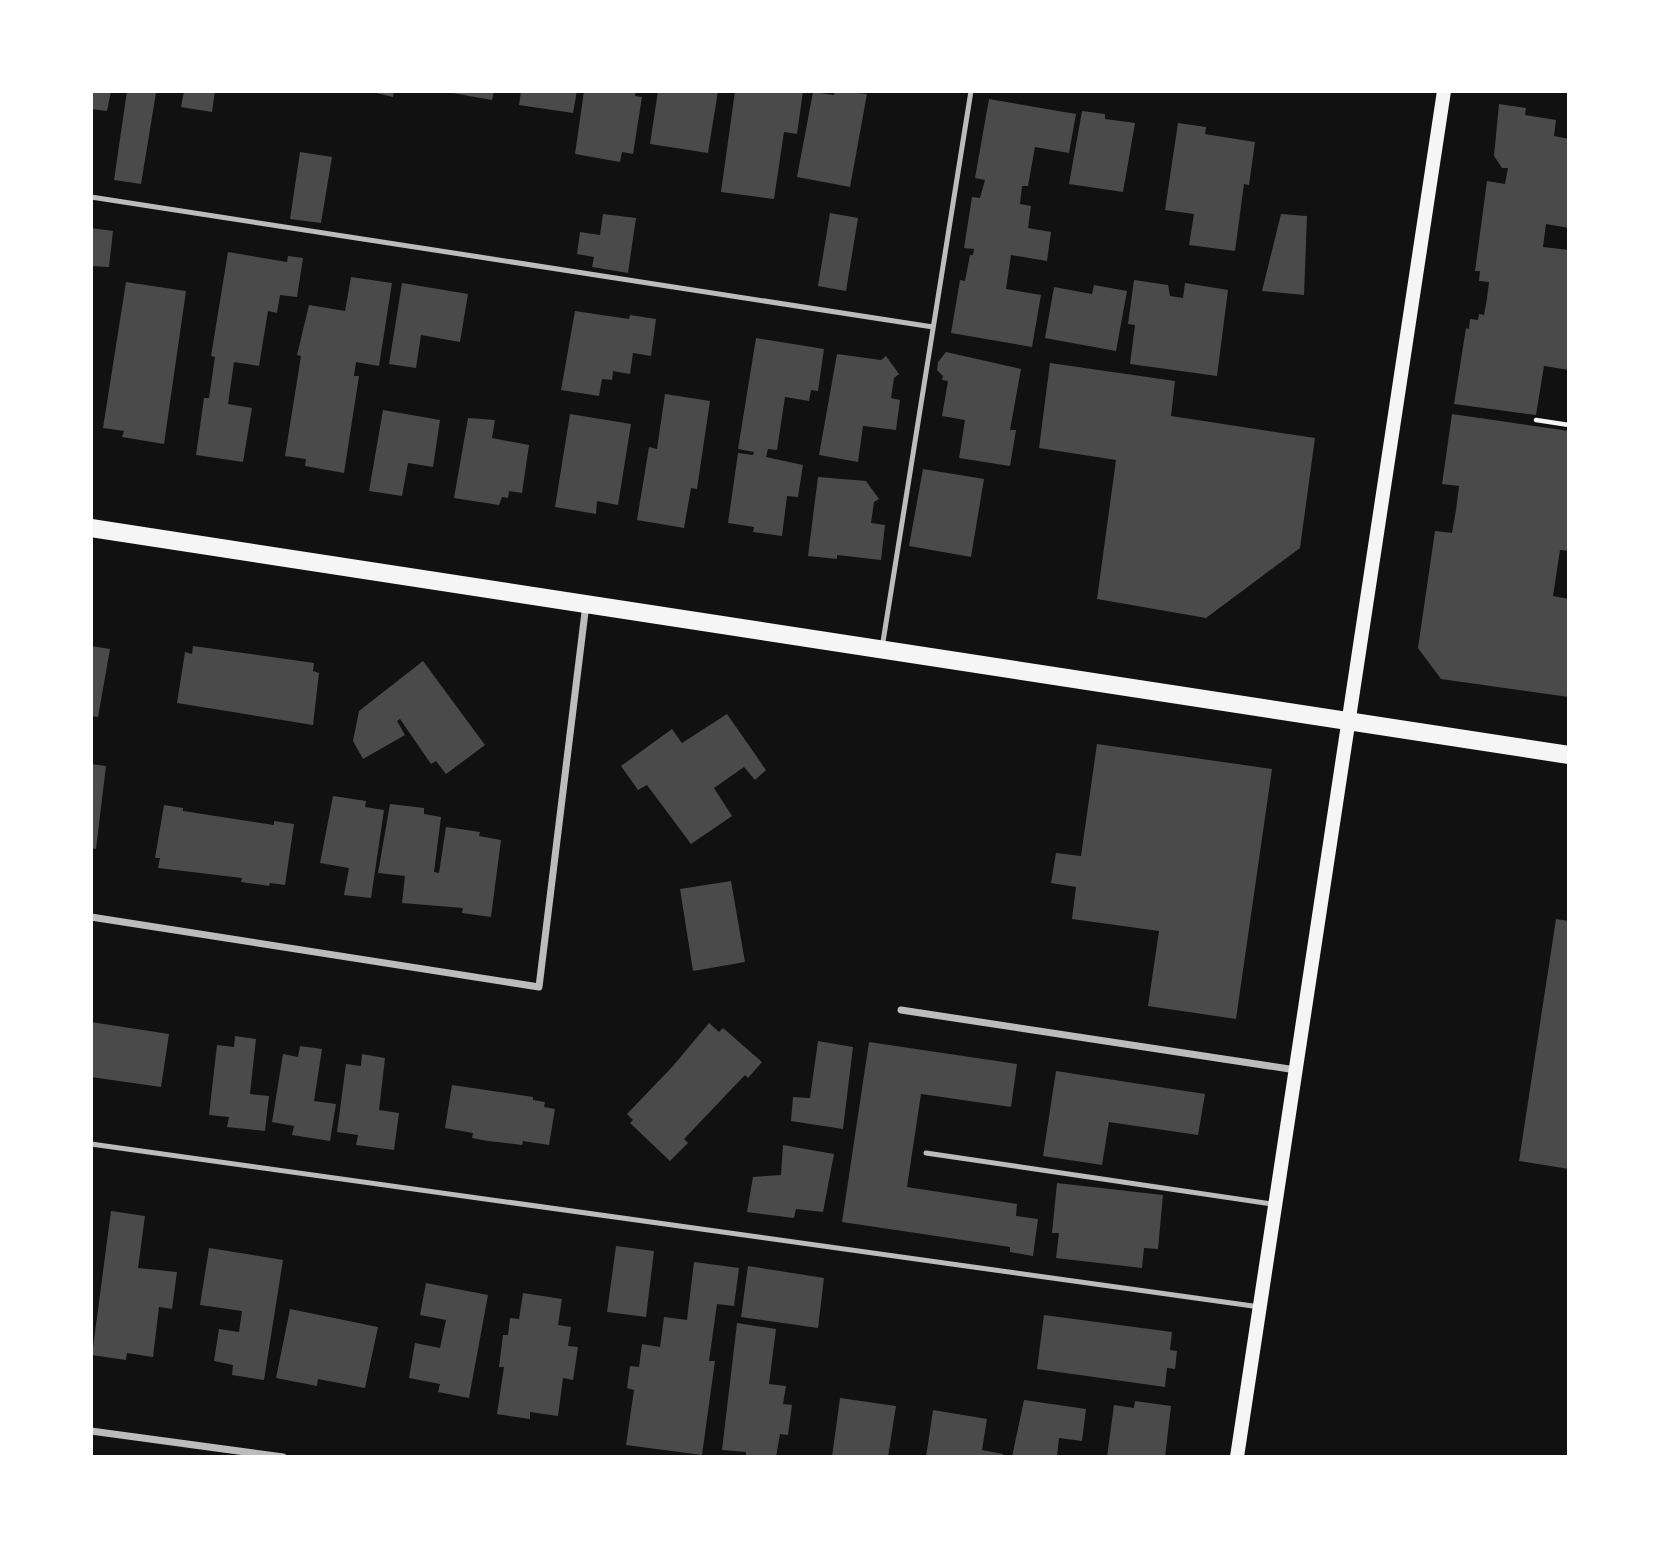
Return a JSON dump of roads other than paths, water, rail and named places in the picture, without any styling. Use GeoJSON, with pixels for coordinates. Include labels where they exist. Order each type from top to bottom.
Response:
{"type":"FeatureCollection","features":[{"type":"Feature","properties":{"kind":"main road"},"geometry":{"type":"LineString","coordinates":[[1237,1457],[1444,91]]}},
{"type":"Feature","properties":{"kind":"main road"},"geometry":{"type":"LineString","coordinates":[[91,527],[1569,755]]}},
{"type":"Feature","properties":{"kind":"street"},"geometry":{"type":"LineString","coordinates":[[91,917],[539,987],[586,604]]}},
{"type":"Feature","properties":{"kind":"street"},"geometry":{"type":"LineString","coordinates":[[901,1010],[1296,1070]]}},
{"type":"Feature","properties":{"kind":"street"},"geometry":{"type":"LineString","coordinates":[[91,1431],[283,1457]]}},
{"type":"Feature","properties":{"kind":"lane"},"geometry":{"type":"LineString","coordinates":[[882,650],[971,91]]}},
{"type":"Feature","properties":{"kind":"lane"},"geometry":{"type":"LineString","coordinates":[[91,197],[933,327]]}},
{"type":"Feature","properties":{"kind":"lane"},"geometry":{"type":"LineString","coordinates":[[91,1144],[1260,1307]]}},
{"type":"Feature","properties":{"kind":"lane"},"geometry":{"type":"LineString","coordinates":[[926,1153],[1275,1205]]}}]}
